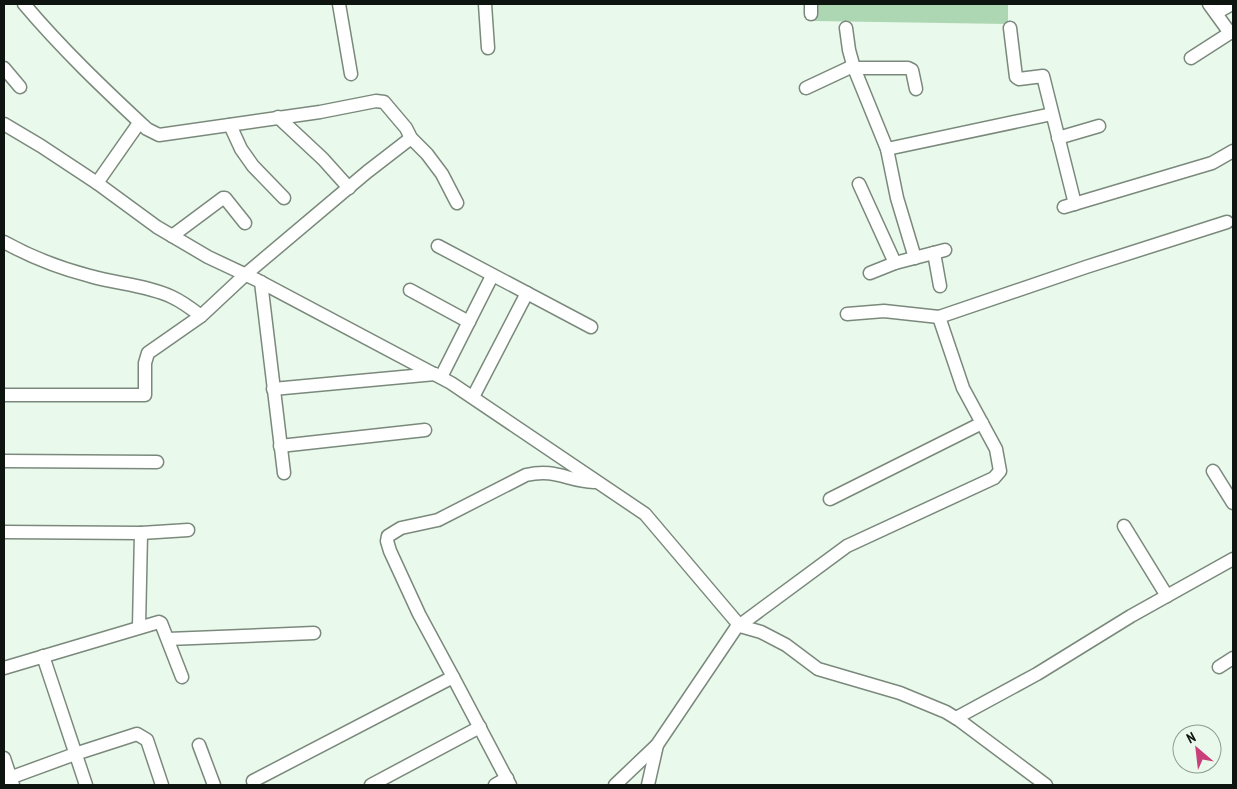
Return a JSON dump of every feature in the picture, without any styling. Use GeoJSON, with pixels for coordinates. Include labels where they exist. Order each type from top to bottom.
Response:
{"type":"FeatureCollection","features":[{"type":"Feature","properties":{"kind":"street"},"geometry":{"type":"LineString","coordinates":[[24,4],[45,30],[86,73],[147,129],[159,136],[376,101],[384,102],[401,122],[411,138],[427,154],[446,179],[457,203]]}},
{"type":"Feature","properties":{"kind":"street"},"geometry":{"type":"LineString","coordinates":[[339,4],[351,74]]}},
{"type":"Feature","properties":{"kind":"street"},"geometry":{"type":"LineString","coordinates":[[485,4],[488,48]]}},
{"type":"Feature","properties":{"kind":"street"},"geometry":{"type":"LineString","coordinates":[[1191,58],[1232,32],[1213,8],[1232,4]]}},
{"type":"Feature","properties":{"kind":"street"},"geometry":{"type":"LineString","coordinates":[[846,28],[854,67],[887,148],[897,198],[915,258]]}},
{"type":"Feature","properties":{"kind":"street"},"geometry":{"type":"LineString","coordinates":[[1010,28],[1016,77],[1019,79],[1043,76],[1058,138],[1070,205],[1212,163],[1233,151]]}},
{"type":"Feature","properties":{"kind":"street"},"geometry":{"type":"LineString","coordinates":[[806,88],[854,67],[908,68],[912,70],[916,90]]}},
{"type":"Feature","properties":{"kind":"street"},"geometry":{"type":"LineString","coordinates":[[4,68],[20,87]]}},
{"type":"Feature","properties":{"kind":"street"},"geometry":{"type":"LineString","coordinates":[[887,148],[1052,114]]}},
{"type":"Feature","properties":{"kind":"street"},"geometry":{"type":"LineString","coordinates":[[278,117],[323,159],[349,188]]}},
{"type":"Feature","properties":{"kind":"street"},"geometry":{"type":"LineString","coordinates":[[98,183],[139,122]]}},
{"type":"Feature","properties":{"kind":"street"},"geometry":{"type":"LineString","coordinates":[[4,124],[98,183],[172,236],[438,376],[473,397],[645,514],[740,626],[761,632],[786,645],[818,669],[900,693],[946,712],[1046,785]]}},
{"type":"Feature","properties":{"kind":"street"},"geometry":{"type":"LineString","coordinates":[[230,124],[241,149],[253,166],[284,198]]}},
{"type":"Feature","properties":{"kind":"street"},"geometry":{"type":"LineString","coordinates":[[1058,138],[1099,126]]}},
{"type":"Feature","properties":{"kind":"street"},"geometry":{"type":"LineString","coordinates":[[4,395],[145,395],[145,363],[148,353],[202,316],[246,274],[411,138]]}},
{"type":"Feature","properties":{"kind":"street"},"geometry":{"type":"LineString","coordinates":[[859,184],[895,263]]}},
{"type":"Feature","properties":{"kind":"street"},"geometry":{"type":"LineString","coordinates":[[172,236],[222,198],[225,198],[245,223]]}},
{"type":"Feature","properties":{"kind":"street"},"geometry":{"type":"LineString","coordinates":[[847,314],[884,310],[939,317],[1227,222]]}},
{"type":"Feature","properties":{"kind":"street"},"geometry":{"type":"LineString","coordinates":[[4,242],[30,256],[62,268],[92,277],[150,289],[171,297],[202,316]]}},
{"type":"Feature","properties":{"kind":"street"},"geometry":{"type":"LineString","coordinates":[[438,246],[591,327]]}},
{"type":"Feature","properties":{"kind":"street"},"geometry":{"type":"LineString","coordinates":[[870,273],[895,263],[940,251],[940,286]]}},
{"type":"Feature","properties":{"kind":"street"},"geometry":{"type":"LineString","coordinates":[[438,376],[469,322],[492,276]]}},
{"type":"Feature","properties":{"kind":"street"},"geometry":{"type":"LineString","coordinates":[[261,282],[284,473]]}},
{"type":"Feature","properties":{"kind":"street"},"geometry":{"type":"LineString","coordinates":[[410,290],[469,322]]}},
{"type":"Feature","properties":{"kind":"street"},"geometry":{"type":"LineString","coordinates":[[473,397],[527,293]]}},
{"type":"Feature","properties":{"kind":"street"},"geometry":{"type":"LineString","coordinates":[[615,785],[657,744],[736,628],[847,546],[994,478],[1000,471],[996,449],[963,388],[939,317]]}},
{"type":"Feature","properties":{"kind":"street"},"geometry":{"type":"LineString","coordinates":[[273,389],[438,376]]}},
{"type":"Feature","properties":{"kind":"street"},"geometry":{"type":"LineString","coordinates":[[830,499],[982,423]]}},
{"type":"Feature","properties":{"kind":"street"},"geometry":{"type":"LineString","coordinates":[[280,446],[425,430]]}},
{"type":"Feature","properties":{"kind":"street"},"geometry":{"type":"LineString","coordinates":[[4,461],[157,462]]}},
{"type":"Feature","properties":{"kind":"street"},"geometry":{"type":"LineString","coordinates":[[1213,471],[1233,503]]}},
{"type":"Feature","properties":{"kind":"street"},"geometry":{"type":"LineString","coordinates":[[495,785],[508,782],[419,614],[390,551],[387,540],[388,536],[401,528],[438,520],[526,475],[539,472],[557,473],[582,481],[597,482]]}},
{"type":"Feature","properties":{"kind":"street"},"geometry":{"type":"LineString","coordinates":[[1124,526],[1167,596]]}},
{"type":"Feature","properties":{"kind":"street"},"geometry":{"type":"LineString","coordinates":[[4,532],[141,533],[188,530]]}},
{"type":"Feature","properties":{"kind":"street"},"geometry":{"type":"LineString","coordinates":[[139,627],[141,533]]}},
{"type":"Feature","properties":{"kind":"street"},"geometry":{"type":"LineString","coordinates":[[956,718],[1037,674],[1131,616],[1233,560]]}},
{"type":"Feature","properties":{"kind":"street"},"geometry":{"type":"LineString","coordinates":[[4,668],[159,622],[162,623],[182,677]]}},
{"type":"Feature","properties":{"kind":"street"},"geometry":{"type":"LineString","coordinates":[[168,639],[314,632]]}},
{"type":"Feature","properties":{"kind":"street"},"geometry":{"type":"LineString","coordinates":[[43,656],[86,785]]}},
{"type":"Feature","properties":{"kind":"street"},"geometry":{"type":"LineString","coordinates":[[1219,667],[1233,658]]}},
{"type":"Feature","properties":{"kind":"street"},"geometry":{"type":"LineString","coordinates":[[253,781],[453,676]]}},
{"type":"Feature","properties":{"kind":"street"},"geometry":{"type":"LineString","coordinates":[[371,785],[480,727]]}},
{"type":"Feature","properties":{"kind":"street"},"geometry":{"type":"LineString","coordinates":[[4,758],[9,781],[75,754],[137,734],[148,740],[162,785]]}},
{"type":"Feature","properties":{"kind":"street"},"geometry":{"type":"LineString","coordinates":[[648,785],[657,744]]}},
{"type":"Feature","properties":{"kind":"street"},"geometry":{"type":"LineString","coordinates":[[199,745],[214,785]]}},
{"type":"Feature","properties":{"kind":"green space"},"geometry":{"type":"Polygon","coordinates":[[[814,4],[1008,4],[1008,24],[814,21],[814,4]]]}}]}
